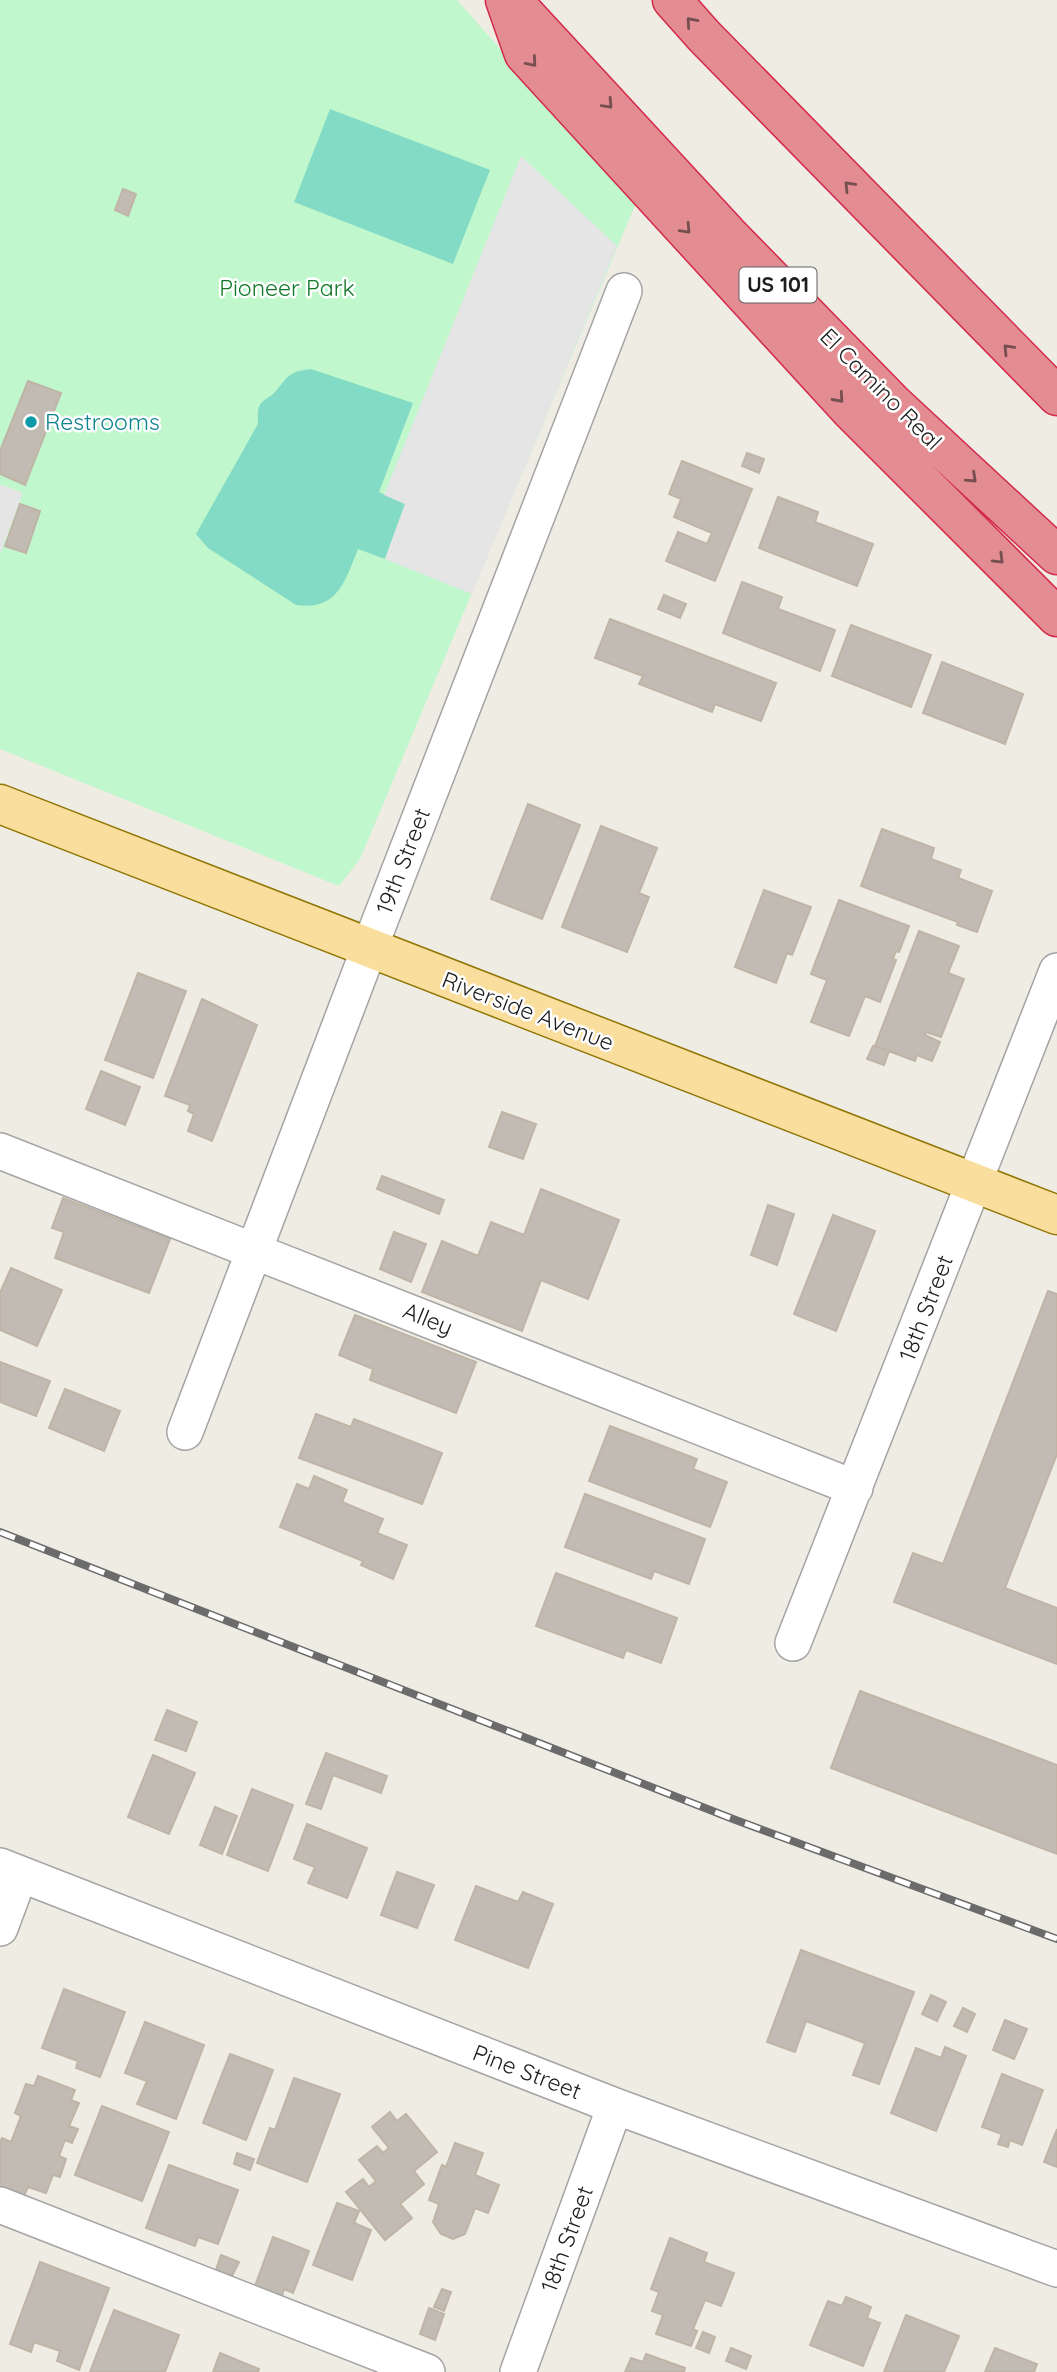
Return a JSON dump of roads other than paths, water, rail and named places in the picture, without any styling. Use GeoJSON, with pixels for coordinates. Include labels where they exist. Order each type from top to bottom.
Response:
{"type":"FeatureCollection","features":[{"type":"Feature","properties":{"kind":"highway"},"geometry":{"type":"LineString","coordinates":[[505,0],[524,54],[850,410],[1057,617]]}},
{"type":"Feature","properties":{"kind":"highway","name":"El Camino Real"},"geometry":{"type":"LineString","coordinates":[[512,0],[728,234],[894,404],[1057,555]]}},
{"type":"Feature","properties":{"kind":"highway"},"geometry":{"type":"LineString","coordinates":[[672,0],[723,56],[1057,396]]}},
{"type":"Feature","properties":{"kind":"main road","name":"Riverside Avenue"},"geometry":{"type":"LineString","coordinates":[[0,804],[1057,1215]]}},
{"type":"Feature","properties":{"kind":"street","name":"19th Street"},"geometry":{"type":"LineString","coordinates":[[185,1432],[624,291]]}},
{"type":"Feature","properties":{"kind":"street","name":"18th Street"},"geometry":{"type":"LineString","coordinates":[[793,1643],[1057,971]]}},
{"type":"Feature","properties":{"kind":"street","name":"Alley"},"geometry":{"type":"LineString","coordinates":[[0,1151],[855,1488]]}},
{"type":"Feature","properties":{"kind":"street"},"geometry":{"type":"LineString","coordinates":[[0,1928],[10,1870]]}},
{"type":"Feature","properties":{"kind":"street","name":"Pine Street"},"geometry":{"type":"LineString","coordinates":[[10,1870],[615,2106],[1057,2269]]}},
{"type":"Feature","properties":{"kind":"street","name":"18th Street"},"geometry":{"type":"LineString","coordinates":[[518,2372],[615,2106]]}},
{"type":"Feature","properties":{"kind":"street"},"geometry":{"type":"LineString","coordinates":[[0,2205],[426,2372]]}},
{"type":"Feature","properties":{"kind":"railway"},"geometry":{"type":"LineString","coordinates":[[0,1532],[733,1819],[1057,1939]]}},
{"type":"Feature","properties":{"kind":"place","name":"Restrooms"},"geometry":{"type":"Point","coordinates":[31,422]}},
{"type":"Feature","properties":{"kind":"park label","name":"Pioneer Park"},"geometry":{"type":"Point","coordinates":[287,288]}}]}
